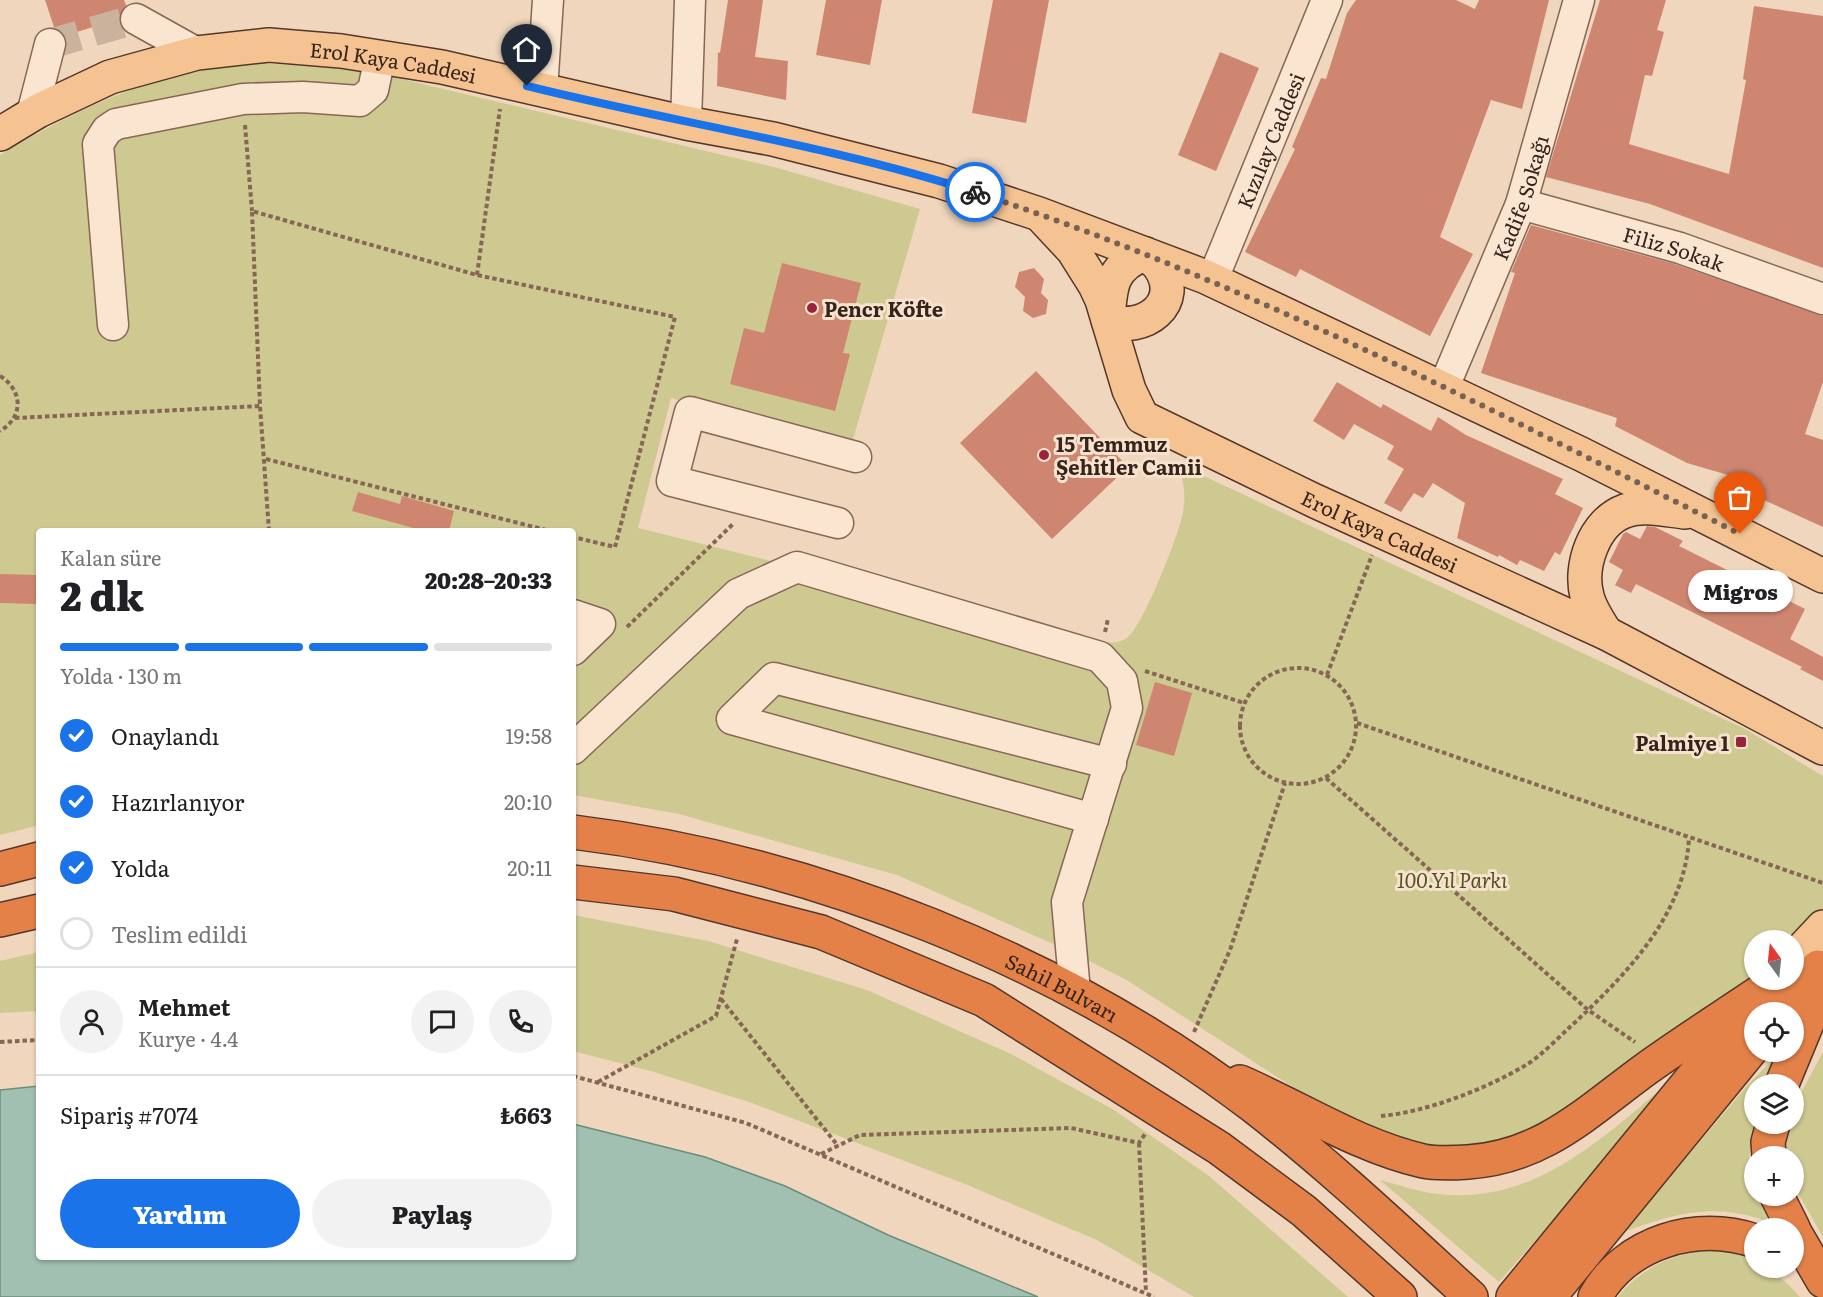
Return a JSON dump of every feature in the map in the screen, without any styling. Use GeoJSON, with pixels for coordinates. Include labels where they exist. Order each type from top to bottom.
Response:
{"type":"FeatureCollection","features":[{"type":"Feature","properties":{"kind":"highway","name":"Sahil Bulvarı"},"geometry":{"type":"LineString","coordinates":[[576,832],[697,852],[835,891],[986,949],[1075,992],[1183,1057],[1252,1106],[1310,1154],[1471,1297]]}},
{"type":"Feature","properties":{"kind":"highway"},"geometry":{"type":"LineString","coordinates":[[0,869],[36,860]]}},
{"type":"Feature","properties":{"kind":"highway"},"geometry":{"type":"LineString","coordinates":[[576,882],[674,894],[821,932],[984,1000],[1220,1148],[1304,1211],[1400,1297]]}},
{"type":"Feature","properties":{"kind":"highway"},"geometry":{"type":"LineString","coordinates":[[0,920],[36,911]]}},
{"type":"Feature","properties":{"kind":"highway"},"geometry":{"type":"LineString","coordinates":[[1183,1057],[1391,1152],[1425,1161],[1452,1163],[1510,1156],[1545,1142],[1598,1108],[1660,1060],[1823,962]]}},
{"type":"Feature","properties":{"kind":"highway"},"geometry":{"type":"LineString","coordinates":[[1786,1074],[1823,985]]}},
{"type":"Feature","properties":{"kind":"highway"},"geometry":{"type":"LineString","coordinates":[[1513,1297],[1774,993]]}},
{"type":"Feature","properties":{"kind":"highway"},"geometry":{"type":"LineString","coordinates":[[1549,1297],[1744,1058]]}},
{"type":"Feature","properties":{"kind":"highway"},"geometry":{"type":"LineString","coordinates":[[1594,1297],[1617,1268],[1637,1252],[1656,1243],[1698,1234],[1721,1234],[1744,1239]]}},
{"type":"Feature","properties":{"kind":"highway"},"geometry":{"type":"LineString","coordinates":[[1804,1249],[1823,1281]]}},
{"type":"Feature","properties":{"kind":"highway"},"geometry":{"type":"LineString","coordinates":[[1804,1272],[1823,1288]]}},
{"type":"Feature","properties":{"kind":"main road","name":"Erol Kaya Caddesi"},"geometry":{"type":"LineString","coordinates":[[0,134],[32,114],[110,77],[197,53],[268,45],[380,57],[504,80],[686,123],[773,139],[939,181],[1039,214],[1212,281],[1443,389],[1823,576]]}},
{"type":"Feature","properties":{"kind":"main road","name":"Erol Kaya Caddesi"},"geometry":{"type":"LineString","coordinates":[[1039,214],[1073,250],[1102,300],[1119,360],[1142,417],[1381,531],[1605,633],[1823,748]]}},
{"type":"Feature","properties":{"kind":"main road"},"geometry":{"type":"LineString","coordinates":[[1145,254],[1159,266],[1168,295],[1161,307],[1138,324],[1123,326],[1108,320],[1110,293],[1116,273],[1131,259],[1145,254]]}},
{"type":"Feature","properties":{"kind":"main road"},"geometry":{"type":"LineString","coordinates":[[1605,633],[1587,596],[1584,576],[1589,550],[1601,529],[1612,518],[1626,510],[1652,508],[1698,513]]}},
{"type":"Feature","properties":{"kind":"main road"},"geometry":{"type":"LineString","coordinates":[[1804,947],[1823,927]]}},
{"type":"Feature","properties":{"kind":"street"},"geometry":{"type":"LineString","coordinates":[[542,90],[548,0]]}},
{"type":"Feature","properties":{"kind":"street"},"geometry":{"type":"LineString","coordinates":[[686,123],[690,0]]}},
{"type":"Feature","properties":{"kind":"street","name":"Kızılay Caddesi"},"geometry":{"type":"LineString","coordinates":[[1212,281],[1327,0]]}},
{"type":"Feature","properties":{"kind":"street","name":"Kadife Sokağı"},"geometry":{"type":"LineString","coordinates":[[1443,389],[1521,204],[1579,0]]}},
{"type":"Feature","properties":{"kind":"street"},"geometry":{"type":"LineString","coordinates":[[136,20],[197,53]]}},
{"type":"Feature","properties":{"kind":"street"},"geometry":{"type":"LineString","coordinates":[[32,114],[50,44]]}},
{"type":"Feature","properties":{"kind":"street"},"geometry":{"type":"LineString","coordinates":[[112,325],[98,144],[101,136],[116,124],[243,99],[303,97],[360,101],[374,90],[380,57]]}},
{"type":"Feature","properties":{"kind":"street","name":"Filiz Sokak"},"geometry":{"type":"LineString","coordinates":[[1521,204],[1680,248],[1823,299]]}},
{"type":"Feature","properties":{"kind":"street"},"geometry":{"type":"LineString","coordinates":[[838,523],[672,481],[690,412],[856,458]]}},
{"type":"Feature","properties":{"kind":"street"},"geometry":{"type":"LineString","coordinates":[[576,745],[738,594],[797,567],[1100,657],[1122,681],[1127,708],[1067,902],[1075,992]]}},
{"type":"Feature","properties":{"kind":"street"},"geometry":{"type":"LineString","coordinates":[[576,616],[600,624],[576,647]]}},
{"type":"Feature","properties":{"kind":"street"},"geometry":{"type":"LineString","coordinates":[[1093,819],[732,719],[774,678],[1111,764]]}},
{"type":"Feature","properties":{"kind":"path"},"geometry":{"type":"LineString","coordinates":[[477,275],[504,80]]}},
{"type":"Feature","properties":{"kind":"path"},"geometry":{"type":"LineString","coordinates":[[243,99],[252,211],[260,406],[266,459],[269,528]]}},
{"type":"Feature","properties":{"kind":"path"},"geometry":{"type":"LineString","coordinates":[[252,211],[477,275],[675,317],[615,548],[576,538]]}},
{"type":"Feature","properties":{"kind":"path"},"geometry":{"type":"LineString","coordinates":[[0,376],[14,388],[18,398],[15,418]]}},
{"type":"Feature","properties":{"kind":"path"},"geometry":{"type":"LineString","coordinates":[[0,431],[15,418],[260,406]]}},
{"type":"Feature","properties":{"kind":"path"},"geometry":{"type":"LineString","coordinates":[[266,459],[538,528]]}},
{"type":"Feature","properties":{"kind":"path"},"geometry":{"type":"LineString","coordinates":[[623,630],[755,502]]}},
{"type":"Feature","properties":{"kind":"path"},"geometry":{"type":"LineString","coordinates":[[1327,675],[1381,531]]}},
{"type":"Feature","properties":{"kind":"path"},"geometry":{"type":"LineString","coordinates":[[1108,620],[1100,657],[1244,703]]}},
{"type":"Feature","properties":{"kind":"path"},"geometry":{"type":"LineString","coordinates":[[1244,703],[1256,687],[1271,675],[1290,669],[1309,669],[1327,676],[1342,687],[1352,704],[1356,723],[1355,739],[1348,754],[1338,767],[1325,777],[1298,784],[1270,777],[1258,768],[1242,742],[1240,722],[1244,703],[1255,686],[1270,674],[1280,671],[1308,668],[1327,675],[1342,687],[1353,704],[1357,723],[1355,740],[1349,755],[1339,768],[1326,778],[1306,784],[1285,783],[1271,777],[1258,768]]}},
{"type":"Feature","properties":{"kind":"path"},"geometry":{"type":"LineString","coordinates":[[1357,723],[1823,884]]}},
{"type":"Feature","properties":{"kind":"path"},"geometry":{"type":"LineString","coordinates":[[1326,778],[1588,1010],[1660,1060]]}},
{"type":"Feature","properties":{"kind":"path"},"geometry":{"type":"LineString","coordinates":[[1183,1057],[1230,950],[1285,783]]}},
{"type":"Feature","properties":{"kind":"path"},"geometry":{"type":"LineString","coordinates":[[1378,1116],[1399,1115],[1491,1084],[1528,1064],[1623,975],[1654,936],[1674,898],[1688,858],[1689,838]]}},
{"type":"Feature","properties":{"kind":"path"},"geometry":{"type":"LineString","coordinates":[[598,1083],[716,1016],[744,912]]}},
{"type":"Feature","properties":{"kind":"path"},"geometry":{"type":"LineString","coordinates":[[721,998],[838,1146]]}},
{"type":"Feature","properties":{"kind":"path"},"geometry":{"type":"LineString","coordinates":[[0,1042],[36,1040]]}},
{"type":"Feature","properties":{"kind":"path"},"geometry":{"type":"LineString","coordinates":[[576,1077],[746,1123],[1154,1297]]}},
{"type":"Feature","properties":{"kind":"path"},"geometry":{"type":"LineString","coordinates":[[1146,1293],[1138,1143],[1163,1111]]}},
{"type":"Feature","properties":{"kind":"path"},"geometry":{"type":"LineString","coordinates":[[820,1155],[860,1135],[1071,1128],[1138,1143]]}},
{"type":"Feature","properties":{"kind":"green space","name":"100.Yıl Parkı"},"geometry":{"type":"Polygon","coordinates":[[[256,63],[326,67],[393,77],[774,167],[920,209],[851,446],[671,398],[638,528],[1083,639],[1112,643],[1128,637],[1135,629],[1160,578],[1175,538],[1183,512],[1184,499],[1183,481],[1176,463],[1745,729],[1823,776],[1823,926],[1804,935],[1804,930],[1744,930],[1744,988],[1541,1139],[1447,1163],[1327,1109],[1125,979],[1065,949],[897,875],[679,814],[576,796],[576,528],[36,528],[36,826],[0,835],[0,155],[92,106],[122,93],[184,74],[256,63]]]}},
{"type":"Feature","properties":{"kind":"green space"},"geometry":{"type":"Polygon","coordinates":[[[576,916],[708,941],[867,990],[1011,1054],[1114,1110],[1209,1176],[1348,1297],[1194,1297],[1097,1240],[965,1184],[752,1103],[654,1072],[576,1052],[576,916]]]}},
{"type":"Feature","properties":{"kind":"green space"},"geometry":{"type":"Polygon","coordinates":[[[36,953],[36,1011],[0,1013],[0,961],[36,953]]]}},
{"type":"Feature","properties":{"kind":"green space"},"geometry":{"type":"Polygon","coordinates":[[[1823,1052],[1823,1237],[1804,1204],[1804,1146],[1786,1146],[1786,1134],[1804,1134],[1804,1087],[1823,1052]]]}},
{"type":"Feature","properties":{"kind":"green space"},"geometry":{"type":"Polygon","coordinates":[[[1770,1062],[1777,1062],[1773,1074],[1759,1074],[1770,1062]]]}},
{"type":"Feature","properties":{"kind":"green space"},"geometry":{"type":"Polygon","coordinates":[[[1744,1089],[1744,1134],[1753,1134],[1751,1146],[1744,1146],[1744,1206],[1762,1206],[1767,1218],[1756,1218],[1730,1212],[1695,1212],[1624,1232],[1744,1089]]]}},
{"type":"Feature","properties":{"kind":"green space"},"geometry":{"type":"Polygon","coordinates":[[[1667,1090],[1499,1282],[1380,1180],[1438,1194],[1470,1195],[1500,1190],[1529,1181],[1582,1152],[1655,1094],[1667,1090]]]}},
{"type":"Feature","properties":{"kind":"green space"},"geometry":{"type":"Polygon","coordinates":[[[1715,1250],[1732,1252],[1744,1257],[1744,1278],[1780,1278],[1800,1297],[1618,1297],[1638,1277],[1650,1269],[1674,1258],[1715,1250]]]}},
{"type":"Feature","properties":{"kind":"shaded area"},"geometry":{"type":"Polygon","coordinates":[[[36,1086],[36,1260],[576,1260],[576,1125],[705,1157],[785,1186],[888,1235],[1038,1297],[0,1297],[0,1090],[36,1086]]]}},
{"type":"Feature","properties":{"kind":"building"},"geometry":{"type":"Polygon","coordinates":[[[45,0],[124,0],[126,5],[119,19],[64,36],[54,27],[45,0]]]}},
{"type":"Feature","properties":{"kind":"building"},"geometry":{"type":"Polygon","coordinates":[[[728,0],[763,0],[755,57],[788,61],[786,100],[717,86],[718,52],[720,53],[728,0]]]}},
{"type":"Feature","properties":{"kind":"building"},"geometry":{"type":"Polygon","coordinates":[[[826,0],[882,0],[870,65],[816,55],[826,0]]]}},
{"type":"Feature","properties":{"kind":"building"},"geometry":{"type":"Polygon","coordinates":[[[993,0],[1049,0],[1026,123],[972,113],[993,0]]]}},
{"type":"Feature","properties":{"kind":"building"},"geometry":{"type":"Polygon","coordinates":[[[1356,0],[1456,0],[1475,9],[1479,0],[1549,0],[1522,109],[1491,100],[1440,237],[1473,254],[1430,336],[1300,269],[1296,277],[1245,252],[1295,149],[1292,147],[1321,78],[1326,79],[1347,13],[1356,0]]]}},
{"type":"Feature","properties":{"kind":"building"},"geometry":{"type":"Polygon","coordinates":[[[1600,0],[1666,0],[1657,30],[1664,32],[1652,76],[1645,75],[1629,144],[1729,174],[1746,80],[1743,79],[1754,6],[1823,16],[1823,268],[1650,204],[1546,177],[1600,0]]]}},
{"type":"Feature","properties":{"kind":"building"},"geometry":{"type":"Polygon","coordinates":[[[1220,52],[1259,68],[1216,171],[1178,155],[1220,52]]]}},
{"type":"Feature","properties":{"kind":"building"},"geometry":{"type":"Polygon","coordinates":[[[1531,225],[1675,264],[1823,316],[1823,382],[1805,434],[1823,440],[1823,527],[1742,490],[1745,480],[1687,463],[1615,426],[1617,418],[1481,373],[1515,273],[1511,272],[1531,225]]]}},
{"type":"Feature","properties":{"kind":"building"},"geometry":{"type":"Polygon","coordinates":[[[782,263],[861,283],[843,353],[850,354],[835,411],[730,384],[744,328],[764,333],[782,263]]]}},
{"type":"Feature","properties":{"kind":"building"},"geometry":{"type":"Polygon","coordinates":[[[1034,268],[1044,279],[1041,293],[1048,300],[1046,314],[1033,318],[1023,311],[1025,297],[1015,287],[1019,272],[1034,268]]]}},
{"type":"Feature","properties":{"kind":"building","name":"15 Temmuz Şehitler Camii"},"geometry":{"type":"Polygon","coordinates":[[[1036,371],[1128,467],[1052,539],[960,443],[1036,371]]]}},
{"type":"Feature","properties":{"kind":"building"},"geometry":{"type":"Polygon","coordinates":[[[1337,382],[1381,408],[1383,404],[1431,431],[1438,417],[1466,435],[1563,479],[1555,494],[1583,508],[1560,555],[1555,552],[1544,571],[1520,560],[1517,565],[1457,538],[1465,503],[1433,483],[1423,498],[1414,493],[1401,512],[1384,503],[1404,469],[1387,459],[1394,446],[1354,424],[1344,440],[1313,421],[1337,382]]]}},
{"type":"Feature","properties":{"kind":"building"},"geometry":{"type":"Polygon","coordinates":[[[358,492],[400,504],[402,496],[454,511],[450,528],[413,528],[352,511],[358,492]]]}},
{"type":"Feature","properties":{"kind":"building"},"geometry":{"type":"Polygon","coordinates":[[[1647,526],[1655,527],[1683,541],[1679,546],[1805,609],[1790,639],[1823,657],[1823,681],[1800,669],[1802,667],[1636,584],[1631,593],[1615,585],[1623,570],[1609,562],[1623,534],[1626,532],[1640,539],[1647,526]]]}},
{"type":"Feature","properties":{"kind":"building"},"geometry":{"type":"Polygon","coordinates":[[[0,574],[36,575],[36,604],[0,603],[0,574]]]}},
{"type":"Feature","properties":{"kind":"building"},"geometry":{"type":"Polygon","coordinates":[[[1155,682],[1192,693],[1174,756],[1136,745],[1155,682]]]}},
{"type":"Feature","properties":{"kind":"tunnel"},"geometry":{"type":"LineString","coordinates":[[50,44],[136,19]]}},
{"type":"Feature","properties":{"kind":"way so far"},"geometry":{"type":"LineString","coordinates":[[975,192],[1206,278],[1581,454],[1740,534]]}},
{"type":"Feature","properties":{"kind":"place","name":"Pencr Köfte"},"geometry":{"type":"Point","coordinates":[812,308]}},
{"type":"Feature","properties":{"kind":"place","name":"15 Temmuz Şehitler Camii"},"geometry":{"type":"Point","coordinates":[1044,455]}},
{"type":"Feature","properties":{"kind":"place","name":"Migros"},"geometry":{"type":"Point","coordinates":[1740,534]}},
{"type":"Feature","properties":{"kind":"place","name":"Palmiye 1"},"geometry":{"type":"Point","coordinates":[1741,742]}},
{"type":"Feature","properties":{"kind":"route"},"geometry":{"type":"LineString","coordinates":[[527,86],[686,123],[773,139],[975,192]]}}]}
